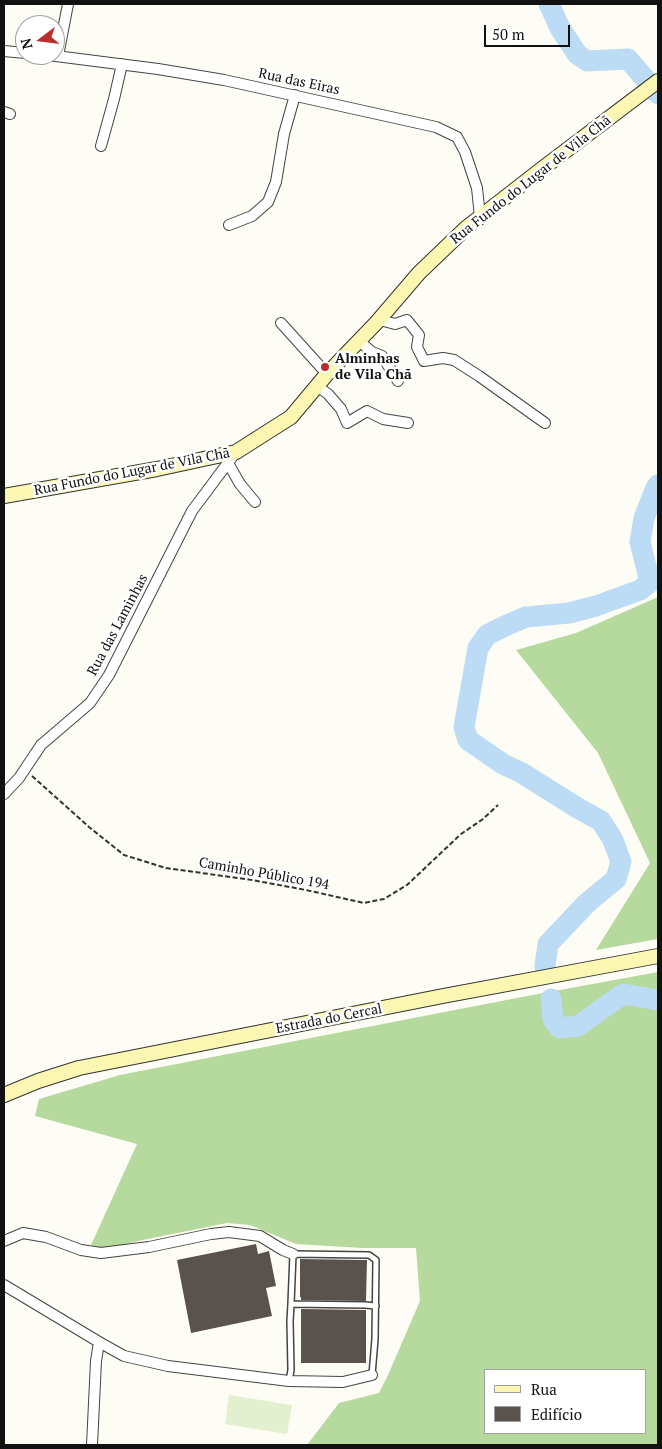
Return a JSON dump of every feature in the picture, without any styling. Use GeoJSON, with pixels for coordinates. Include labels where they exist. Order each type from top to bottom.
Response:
{"type":"FeatureCollection","features":[{"type":"Feature","properties":{"kind":"street","name":"Rua das Eiras"},"geometry":{"type":"LineString","coordinates":[[65,57],[224,80],[436,127],[456,137],[466,152],[477,188],[480,217]]}},
{"type":"Feature","properties":{"kind":"street"},"geometry":{"type":"LineString","coordinates":[[101,146],[122,64]]}},
{"type":"Feature","properties":{"kind":"street","name":"Rua Fundo do Lugar de Vila Chã"},"geometry":{"type":"LineString","coordinates":[[4,496],[232,458],[291,417],[327,374],[380,320],[419,273],[466,228],[658,82]]}},
{"type":"Feature","properties":{"kind":"street"},"geometry":{"type":"LineString","coordinates":[[229,225],[252,216],[268,202],[276,182],[284,134],[295,96]]}},
{"type":"Feature","properties":{"kind":"street"},"geometry":{"type":"LineString","coordinates":[[380,320],[395,324],[407,320],[419,335],[417,347],[424,361],[443,358],[454,360],[480,376],[545,424]]}},
{"type":"Feature","properties":{"kind":"street"},"geometry":{"type":"LineString","coordinates":[[281,323],[327,374]]}},
{"type":"Feature","properties":{"kind":"street"},"geometry":{"type":"LineString","coordinates":[[359,341],[372,352],[382,356],[398,380]]}},
{"type":"Feature","properties":{"kind":"street"},"geometry":{"type":"LineString","coordinates":[[317,386],[328,394],[340,409],[347,423],[367,411],[383,419],[408,423]]}},
{"type":"Feature","properties":{"kind":"street"},"geometry":{"type":"LineString","coordinates":[[232,458],[240,484],[255,502]]}},
{"type":"Feature","properties":{"kind":"street","name":"Rua das Laminhas"},"geometry":{"type":"LineString","coordinates":[[4,794],[19,778],[41,745],[90,703],[109,675],[192,511],[232,458]]}},
{"type":"Feature","properties":{"kind":"street","name":"Estrada do Cercal"},"geometry":{"type":"LineString","coordinates":[[4,1095],[38,1080],[79,1068],[443,996],[658,956]]}},
{"type":"Feature","properties":{"kind":"street"},"geometry":{"type":"LineString","coordinates":[[4,1241],[23,1233],[46,1237],[81,1250],[101,1253],[148,1247],[229,1232],[260,1236],[293,1254]]}},
{"type":"Feature","properties":{"kind":"street"},"geometry":{"type":"LineString","coordinates":[[4,1285],[124,1356],[168,1366],[289,1381],[343,1382],[372,1375]]}},
{"type":"Feature","properties":{"kind":"street"},"geometry":{"type":"LineString","coordinates":[[92,1445],[96,1361],[99,1342]]}},
{"type":"Feature","properties":{"kind":"lane"},"geometry":{"type":"LineString","coordinates":[[289,1381],[291,1370],[290,1321],[293,1254],[369,1255],[376,1260],[376,1306],[372,1375]]}},
{"type":"Feature","properties":{"kind":"lane"},"geometry":{"type":"LineString","coordinates":[[291,1304],[376,1306]]}},
{"type":"Feature","properties":{"kind":"path","name":"Caminho Público 194"},"geometry":{"type":"LineString","coordinates":[[24,770],[124,855],[166,868],[252,880],[364,903],[384,899],[407,885],[461,834],[484,818],[498,805]]}},
{"type":"Feature","properties":{"kind":"green space"},"geometry":{"type":"Polygon","coordinates":[[[658,597],[658,939],[596,950],[650,863],[598,753],[516,650],[576,633],[658,597]]]}},
{"type":"Feature","properties":{"kind":"green space"},"geometry":{"type":"Polygon","coordinates":[[[658,972],[658,1445],[307,1445],[339,1403],[379,1393],[420,1301],[416,1248],[362,1248],[296,1244],[250,1225],[227,1223],[107,1249],[91,1245],[137,1144],[35,1116],[39,1099],[120,1075],[658,972]]]}},
{"type":"Feature","properties":{"kind":"green space"},"geometry":{"type":"Polygon","coordinates":[[[229,1395],[292,1405],[287,1434],[225,1424],[229,1395]]]}},
{"type":"Feature","properties":{"kind":"building"},"geometry":{"type":"Polygon","coordinates":[[[256,1244],[258,1254],[269,1251],[276,1286],[266,1288],[272,1316],[191,1333],[177,1260],[256,1244]]]}},
{"type":"Feature","properties":{"kind":"building"},"geometry":{"type":"Polygon","coordinates":[[[300,1259],[367,1260],[366,1301],[301,1300],[300,1259]]]}},
{"type":"Feature","properties":{"kind":"building"},"geometry":{"type":"Polygon","coordinates":[[[301,1309],[366,1310],[366,1363],[301,1363],[301,1309]]]}},
{"type":"Feature","properties":{"kind":"waterway"},"geometry":{"type":"LineString","coordinates":[[549,4],[560,28],[577,54],[587,61],[628,59],[658,94]]}},
{"type":"Feature","properties":{"kind":"waterway"},"geometry":{"type":"LineString","coordinates":[[545,966],[548,944],[587,903],[616,879],[621,862],[613,840],[601,821],[522,773],[503,764],[468,740],[464,727],[478,648],[487,635],[526,617],[569,613],[596,606],[640,590],[650,582],[640,542],[644,518],[658,485]]}},
{"type":"Feature","properties":{"kind":"waterway"},"geometry":{"type":"LineString","coordinates":[[551,999],[553,1019],[560,1028],[578,1026],[623,994],[658,1000]]}},
{"type":"Feature","properties":{"kind":"place","name":"Alminhas de Vila Chã"},"geometry":{"type":"Point","coordinates":[325,367]}}]}
